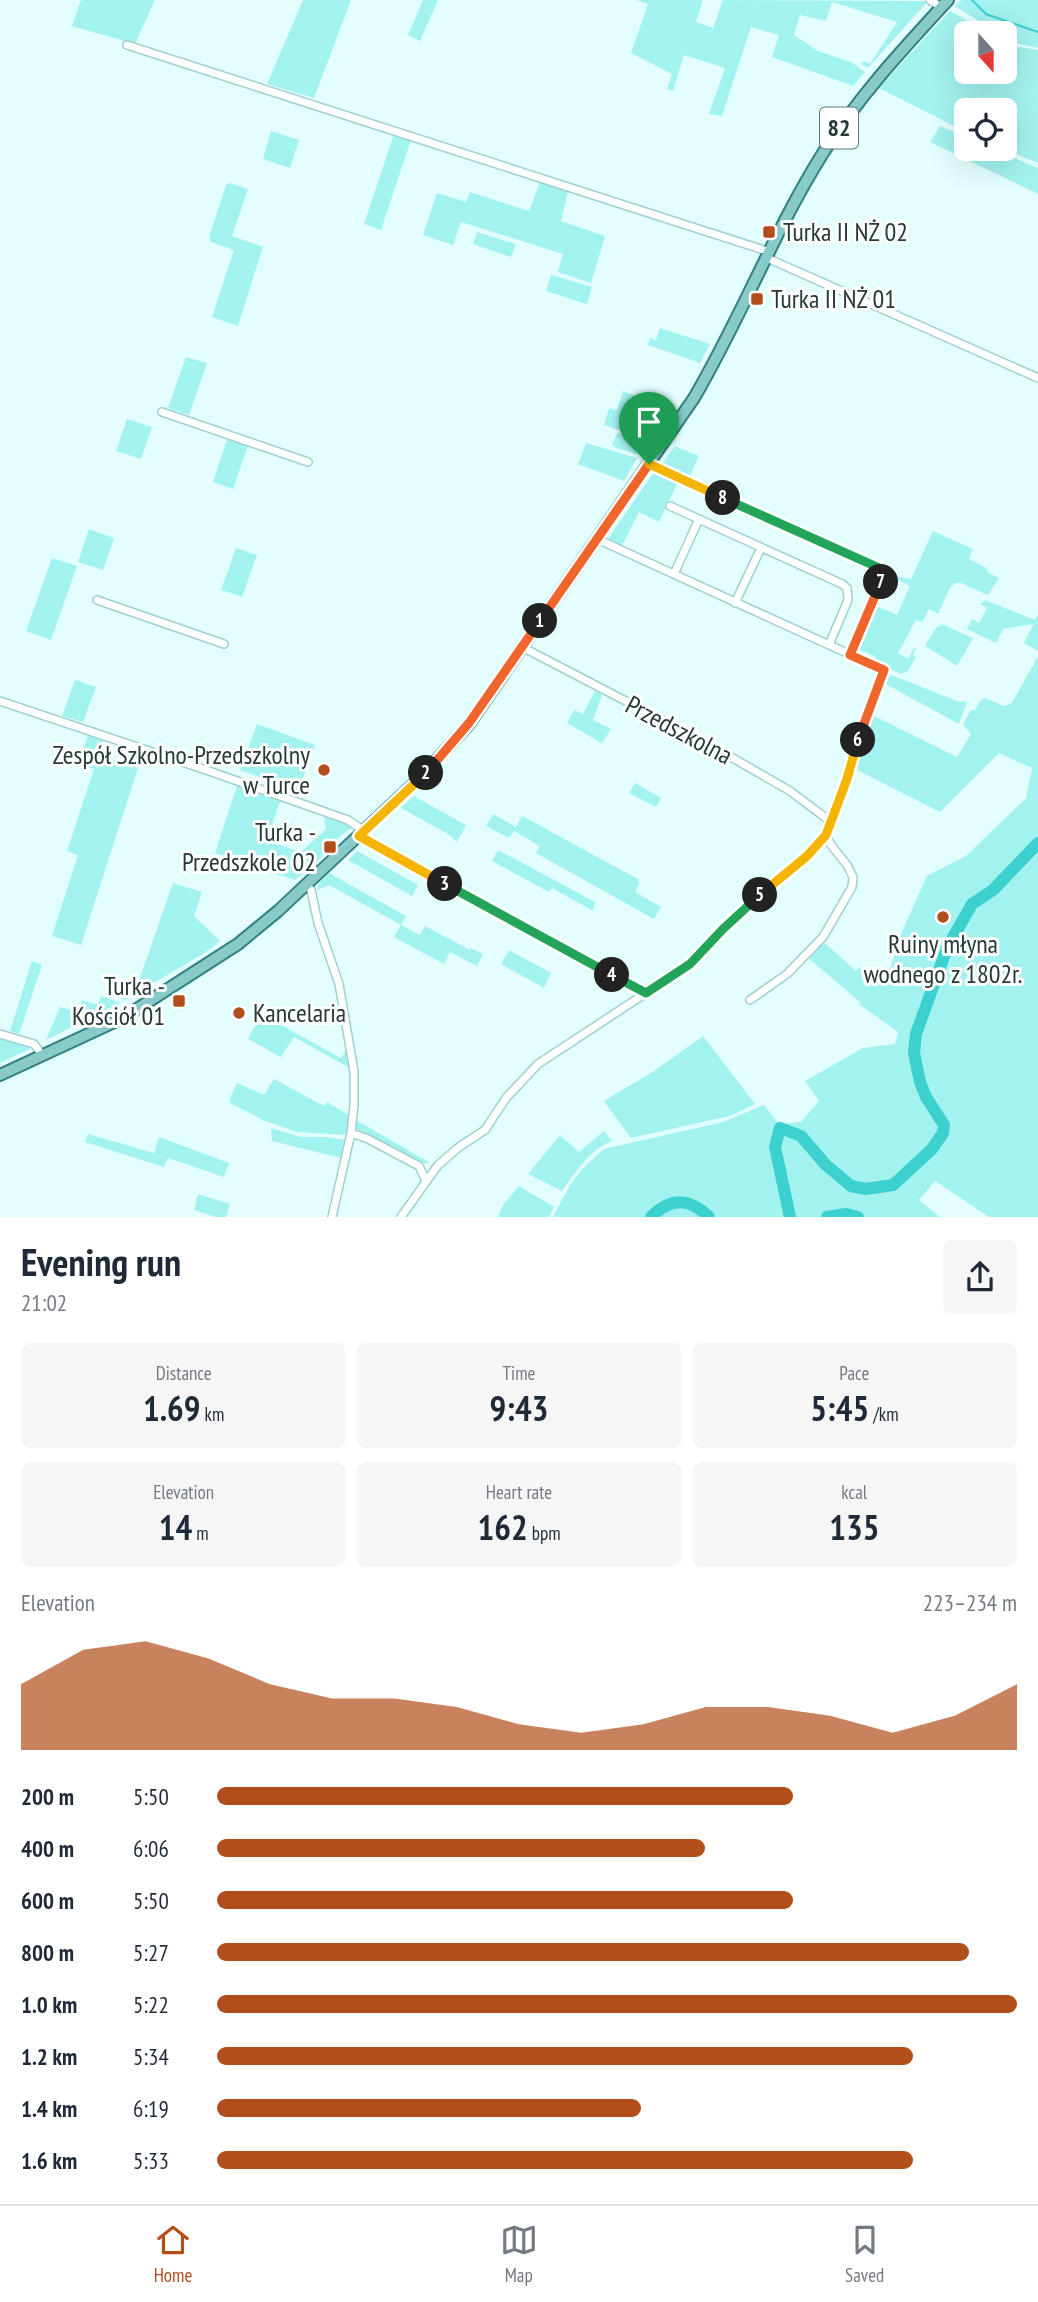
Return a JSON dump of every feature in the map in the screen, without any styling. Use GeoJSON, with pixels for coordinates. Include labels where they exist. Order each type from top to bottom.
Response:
{"type":"FeatureCollection","features":[{"type":"Feature","properties":{"kind":"main road","name":"82"},"geometry":{"type":"LineString","coordinates":[[0,1075],[116,1022],[247,937],[362,834],[448,748],[469,723],[522,647],[710,371],[813,169],[847,116],[884,69],[944,4]]}},
{"type":"Feature","properties":{"kind":"street"},"geometry":{"type":"LineString","coordinates":[[930,0],[944,4]]}},
{"type":"Feature","properties":{"kind":"street"},"geometry":{"type":"LineString","coordinates":[[127,45],[768,255],[1038,378]]}},
{"type":"Feature","properties":{"kind":"street"},"geometry":{"type":"LineString","coordinates":[[162,412],[308,462]]}},
{"type":"Feature","properties":{"kind":"street"},"geometry":{"type":"LineString","coordinates":[[649,464],[886,571],[850,655]]}},
{"type":"Feature","properties":{"kind":"street"},"geometry":{"type":"LineString","coordinates":[[670,506],[847,588],[848,600],[829,645]]}},
{"type":"Feature","properties":{"kind":"street"},"geometry":{"type":"LineString","coordinates":[[674,574],[699,519]]}},
{"type":"Feature","properties":{"kind":"street"},"geometry":{"type":"LineString","coordinates":[[401,1217],[438,1165],[485,1130],[506,1098],[538,1064],[690,964],[723,929],[807,856],[826,835],[884,670],[597,538]]}},
{"type":"Feature","properties":{"kind":"street"},"geometry":{"type":"LineString","coordinates":[[736,603],[761,548]]}},
{"type":"Feature","properties":{"kind":"street"},"geometry":{"type":"LineString","coordinates":[[97,600],[224,644]]}},
{"type":"Feature","properties":{"kind":"street","name":"Przedszkolna"},"geometry":{"type":"LineString","coordinates":[[522,647],[712,746],[790,792],[826,815],[830,821]]}},
{"type":"Feature","properties":{"kind":"street"},"geometry":{"type":"LineString","coordinates":[[0,701],[348,820],[362,834],[645,994]]}},
{"type":"Feature","properties":{"kind":"street"},"geometry":{"type":"LineString","coordinates":[[750,1000],[787,974],[823,937],[852,887],[853,877],[847,865],[826,835]]}},
{"type":"Feature","properties":{"kind":"street"},"geometry":{"type":"LineString","coordinates":[[307,885],[311,890],[318,923],[337,975],[354,1071],[351,1133],[332,1217]]}},
{"type":"Feature","properties":{"kind":"street"},"geometry":{"type":"LineString","coordinates":[[0,1034],[34,1044],[43,1056]]}},
{"type":"Feature","properties":{"kind":"street"},"geometry":{"type":"LineString","coordinates":[[351,1133],[419,1166],[438,1165]]}},
{"type":"Feature","properties":{"kind":"street"},"geometry":{"type":"LineString","coordinates":[[419,1166],[426,1181]]}},
{"type":"Feature","properties":{"kind":"shaded area"},"geometry":{"type":"Polygon","coordinates":[[[81,0],[155,0],[135,44],[72,26],[81,0]]]}},
{"type":"Feature","properties":{"kind":"shaded area"},"geometry":{"type":"Polygon","coordinates":[[[303,0],[351,0],[314,98],[267,84],[303,0]]]}},
{"type":"Feature","properties":{"kind":"shaded area"},"geometry":{"type":"Polygon","coordinates":[[[423,0],[438,0],[420,41],[408,35],[423,0]]]}},
{"type":"Feature","properties":{"kind":"shaded area"},"geometry":{"type":"Polygon","coordinates":[[[636,0],[703,0],[696,22],[713,28],[723,0],[928,1],[868,68],[861,64],[864,61],[870,64],[897,22],[832,2],[826,21],[800,15],[794,35],[818,51],[851,62],[865,72],[853,86],[772,57],[779,35],[751,27],[722,116],[709,114],[725,68],[684,55],[673,91],[667,89],[672,74],[631,53],[648,4],[636,0]]]}},
{"type":"Feature","properties":{"kind":"shaded area"},"geometry":{"type":"Polygon","coordinates":[[[961,0],[1038,0],[1038,48],[1017,43],[1017,21],[979,21],[955,6],[961,0]]]}},
{"type":"Feature","properties":{"kind":"shaded area"},"geometry":{"type":"Polygon","coordinates":[[[950,11],[968,21],[954,21],[954,84],[1017,84],[1017,47],[1038,50],[1038,163],[1017,154],[1017,98],[954,98],[954,126],[879,88],[950,11]]]}},
{"type":"Feature","properties":{"kind":"shaded area"},"geometry":{"type":"Polygon","coordinates":[[[940,126],[954,132],[954,154],[930,142],[940,126]]]}},
{"type":"Feature","properties":{"kind":"shaded area"},"geometry":{"type":"Polygon","coordinates":[[[271,131],[299,140],[290,168],[263,159],[271,131]]]}},
{"type":"Feature","properties":{"kind":"shaded area"},"geometry":{"type":"Polygon","coordinates":[[[394,134],[411,140],[381,230],[364,224],[394,134]]]}},
{"type":"Feature","properties":{"kind":"shaded area"},"geometry":{"type":"Polygon","coordinates":[[[1017,159],[1038,168],[1038,194],[969,161],[1017,159]]]}},
{"type":"Feature","properties":{"kind":"shaded area"},"geometry":{"type":"Polygon","coordinates":[[[541,179],[569,188],[561,221],[605,236],[591,283],[558,272],[563,254],[461,222],[453,245],[423,235],[437,193],[466,202],[470,192],[529,211],[541,179]]]}},
{"type":"Feature","properties":{"kind":"shaded area"},"geometry":{"type":"Polygon","coordinates":[[[230,183],[248,189],[232,236],[263,247],[238,326],[212,317],[234,250],[211,242],[209,237],[226,185],[230,183]]]}},
{"type":"Feature","properties":{"kind":"shaded area"},"geometry":{"type":"Polygon","coordinates":[[[477,232],[516,244],[511,257],[473,244],[477,232]]]}},
{"type":"Feature","properties":{"kind":"shaded area"},"geometry":{"type":"Polygon","coordinates":[[[551,275],[592,287],[587,304],[546,291],[551,275]]]}},
{"type":"Feature","properties":{"kind":"shaded area"},"geometry":{"type":"Polygon","coordinates":[[[660,328],[710,344],[700,363],[648,345],[650,338],[656,340],[660,328]]]}},
{"type":"Feature","properties":{"kind":"shaded area"},"geometry":{"type":"Polygon","coordinates":[[[186,357],[207,363],[189,415],[168,408],[186,357]]]}},
{"type":"Feature","properties":{"kind":"shaded area"},"geometry":{"type":"Polygon","coordinates":[[[623,391],[672,412],[660,428],[647,424],[643,438],[604,425],[609,408],[617,410],[623,391]]]}},
{"type":"Feature","properties":{"kind":"shaded area"},"geometry":{"type":"Polygon","coordinates":[[[127,419],[152,427],[141,459],[116,451],[127,419]]]}},
{"type":"Feature","properties":{"kind":"shaded area"},"geometry":{"type":"Polygon","coordinates":[[[617,433],[647,443],[635,454],[616,448],[612,445],[617,433]]]}},
{"type":"Feature","properties":{"kind":"shaded area"},"geometry":{"type":"Polygon","coordinates":[[[227,439],[248,446],[233,489],[213,482],[227,439]]]}},
{"type":"Feature","properties":{"kind":"shaded area"},"geometry":{"type":"Polygon","coordinates":[[[586,443],[637,458],[624,481],[578,464],[586,443]]]}},
{"type":"Feature","properties":{"kind":"shaded area"},"geometry":{"type":"Polygon","coordinates":[[[675,446],[699,456],[689,478],[661,466],[675,446]]]}},
{"type":"Feature","properties":{"kind":"shaded area"},"geometry":{"type":"Polygon","coordinates":[[[656,469],[679,480],[659,522],[639,512],[622,546],[608,539],[656,469]]]}},
{"type":"Feature","properties":{"kind":"shaded area"},"geometry":{"type":"Polygon","coordinates":[[[89,529],[114,538],[103,570],[78,562],[89,529]]]}},
{"type":"Feature","properties":{"kind":"shaded area"},"geometry":{"type":"Polygon","coordinates":[[[933,531],[973,549],[969,559],[999,578],[988,595],[955,583],[949,589],[938,614],[929,609],[922,622],[916,620],[898,653],[908,659],[914,648],[916,649],[913,655],[916,657],[908,671],[901,674],[874,661],[876,657],[856,648],[874,605],[897,615],[910,586],[888,575],[911,579],[933,531]]]}},
{"type":"Feature","properties":{"kind":"shaded area"},"geometry":{"type":"Polygon","coordinates":[[[236,548],[257,555],[242,597],[221,590],[236,548]]]}},
{"type":"Feature","properties":{"kind":"shaded area"},"geometry":{"type":"Polygon","coordinates":[[[52,558],[77,566],[51,640],[26,631],[52,558]]]}},
{"type":"Feature","properties":{"kind":"shaded area"},"geometry":{"type":"Polygon","coordinates":[[[985,600],[1035,620],[1038,615],[1038,651],[1024,643],[1033,624],[1003,629],[996,643],[967,629],[972,619],[979,623],[987,608],[980,604],[985,600]]]}},
{"type":"Feature","properties":{"kind":"shaded area"},"geometry":{"type":"Polygon","coordinates":[[[942,624],[973,638],[957,666],[925,646],[936,628],[942,624]]]}},
{"type":"Feature","properties":{"kind":"shaded area"},"geometry":{"type":"Polygon","coordinates":[[[1038,656],[1038,1217],[989,1217],[935,1181],[919,1200],[940,1217],[553,1217],[570,1185],[583,1168],[604,1149],[723,1122],[764,1105],[779,1124],[801,1122],[819,1101],[805,1081],[863,1048],[895,1044],[898,1032],[859,1004],[860,1002],[807,957],[821,943],[826,944],[856,971],[860,967],[878,983],[891,967],[897,943],[927,876],[966,856],[1026,798],[1032,768],[999,753],[940,812],[855,769],[872,715],[957,757],[971,734],[963,724],[971,710],[975,710],[985,698],[1004,706],[1012,703],[1038,656]]]}},
{"type":"Feature","properties":{"kind":"shaded area"},"geometry":{"type":"Polygon","coordinates":[[[889,674],[957,701],[967,702],[959,724],[882,682],[889,674]]]}},
{"type":"Feature","properties":{"kind":"shaded area"},"geometry":{"type":"Polygon","coordinates":[[[75,680],[96,687],[83,722],[62,716],[75,680]]]}},
{"type":"Feature","properties":{"kind":"shaded area"},"geometry":{"type":"Polygon","coordinates":[[[595,691],[602,695],[593,720],[611,729],[602,743],[567,723],[574,710],[583,714],[595,691]]]}},
{"type":"Feature","properties":{"kind":"shaded area"},"geometry":{"type":"Polygon","coordinates":[[[257,724],[315,745],[298,791],[240,770],[257,724]]]}},
{"type":"Feature","properties":{"kind":"shaded area"},"geometry":{"type":"Polygon","coordinates":[[[88,735],[104,739],[99,755],[138,768],[81,945],[52,936],[78,855],[67,851],[94,769],[79,764],[88,735]]]}},
{"type":"Feature","properties":{"kind":"shaded area"},"geometry":{"type":"Polygon","coordinates":[[[635,783],[661,798],[656,807],[629,793],[635,783]]]}},
{"type":"Feature","properties":{"kind":"shaded area"},"geometry":{"type":"Polygon","coordinates":[[[237,786],[280,801],[267,841],[301,852],[326,829],[324,816],[354,826],[333,842],[320,859],[295,880],[215,853],[237,786]]]}},
{"type":"Feature","properties":{"kind":"shaded area"},"geometry":{"type":"Polygon","coordinates":[[[414,796],[466,825],[457,842],[448,834],[401,808],[414,796]]]}},
{"type":"Feature","properties":{"kind":"shaded area"},"geometry":{"type":"Polygon","coordinates":[[[493,814],[516,827],[522,816],[638,879],[635,892],[661,907],[654,919],[536,853],[540,846],[514,831],[509,838],[486,826],[493,814]]]}},
{"type":"Feature","properties":{"kind":"shaded area"},"geometry":{"type":"Polygon","coordinates":[[[498,850],[595,902],[593,911],[552,888],[549,892],[492,861],[498,850]]]}},
{"type":"Feature","properties":{"kind":"shaded area"},"geometry":{"type":"Polygon","coordinates":[[[357,851],[418,885],[412,896],[348,860],[357,851]]]}},
{"type":"Feature","properties":{"kind":"shaded area"},"geometry":{"type":"Polygon","coordinates":[[[329,873],[406,916],[401,925],[329,885],[317,890],[319,883],[329,873]]]}},
{"type":"Feature","properties":{"kind":"shaded area"},"geometry":{"type":"Polygon","coordinates":[[[173,883],[202,892],[194,916],[220,941],[125,1000],[112,996],[113,993],[136,989],[173,883]]]}},
{"type":"Feature","properties":{"kind":"shaded area"},"geometry":{"type":"Polygon","coordinates":[[[401,925],[420,935],[425,926],[483,954],[477,966],[450,952],[444,964],[394,937],[401,925]]]}},
{"type":"Feature","properties":{"kind":"shaded area"},"geometry":{"type":"Polygon","coordinates":[[[509,950],[551,973],[544,988],[501,964],[509,950]]]}},
{"type":"Feature","properties":{"kind":"shaded area"},"geometry":{"type":"Polygon","coordinates":[[[32,961],[42,965],[19,1034],[10,1031],[32,961]]]}},
{"type":"Feature","properties":{"kind":"shaded area"},"geometry":{"type":"Polygon","coordinates":[[[101,996],[120,1003],[46,1040],[60,1007],[78,1012],[82,1000],[98,1005],[101,996]]]}},
{"type":"Feature","properties":{"kind":"shaded area"},"geometry":{"type":"Polygon","coordinates":[[[261,1014],[341,1058],[347,1049],[351,1066],[348,1067],[294,1037],[281,1057],[248,1039],[261,1014]]]}},
{"type":"Feature","properties":{"kind":"shaded area"},"geometry":{"type":"Polygon","coordinates":[[[703,1036],[755,1104],[730,1116],[631,1138],[604,1101],[654,1071],[703,1036]]]}},
{"type":"Feature","properties":{"kind":"shaded area"},"geometry":{"type":"Polygon","coordinates":[[[0,1037],[34,1047],[0,1063],[0,1037]]]}},
{"type":"Feature","properties":{"kind":"shaded area"},"geometry":{"type":"Polygon","coordinates":[[[274,1079],[324,1106],[327,1102],[350,1116],[348,1135],[297,1132],[265,1121],[230,1103],[237,1083],[264,1095],[274,1079]]]}},
{"type":"Feature","properties":{"kind":"shaded area"},"geometry":{"type":"Polygon","coordinates":[[[356,1120],[430,1163],[413,1160],[383,1145],[358,1130],[355,1126],[356,1120]]]}},
{"type":"Feature","properties":{"kind":"shaded area"},"geometry":{"type":"Polygon","coordinates":[[[271,1128],[301,1137],[346,1140],[341,1158],[272,1141],[271,1128]]]}},
{"type":"Feature","properties":{"kind":"shaded area"},"geometry":{"type":"Polygon","coordinates":[[[604,1131],[612,1141],[590,1156],[562,1191],[528,1174],[560,1135],[579,1152],[604,1131]]]}},
{"type":"Feature","properties":{"kind":"shaded area"},"geometry":{"type":"Polygon","coordinates":[[[88,1134],[154,1153],[159,1137],[229,1163],[224,1177],[168,1158],[164,1167],[85,1142],[88,1134]]]}},
{"type":"Feature","properties":{"kind":"shaded area"},"geometry":{"type":"Polygon","coordinates":[[[519,1186],[554,1207],[549,1217],[498,1217],[503,1205],[519,1186]]]}},
{"type":"Feature","properties":{"kind":"shaded area"},"geometry":{"type":"Polygon","coordinates":[[[198,1194],[230,1204],[226,1217],[216,1217],[194,1210],[198,1194]]]}},
{"type":"Feature","properties":{"kind":"waterway"},"geometry":{"type":"LineString","coordinates":[[972,0],[986,14],[1038,32]]}},
{"type":"Feature","properties":{"kind":"waterway"},"geometry":{"type":"LineString","coordinates":[[790,1217],[775,1147],[780,1128],[801,1136],[826,1165],[851,1186],[866,1189],[893,1185],[932,1149],[943,1133],[944,1125],[920,1082],[914,1053],[916,1034],[947,948],[972,904],[993,890],[1038,843]]}},
{"type":"Feature","properties":{"kind":"waterway"},"geometry":{"type":"LineString","coordinates":[[651,1217],[658,1210],[680,1202],[695,1206],[709,1217]]}},
{"type":"Feature","properties":{"kind":"waterway"},"geometry":{"type":"LineString","coordinates":[[827,1217],[846,1214],[858,1217]]}},
{"type":"Feature","properties":{"kind":"place","name":"Turka II NŻ 02"},"geometry":{"type":"Point","coordinates":[769,232]}},
{"type":"Feature","properties":{"kind":"place","name":"Turka II NŻ 01"},"geometry":{"type":"Point","coordinates":[757,299]}},
{"type":"Feature","properties":{"kind":"place","name":"Zespół Szkolno-Przedszkolny w Turce"},"geometry":{"type":"Point","coordinates":[324,770]}},
{"type":"Feature","properties":{"kind":"place","name":"Turka - Przedszkole 02"},"geometry":{"type":"Point","coordinates":[330,847]}},
{"type":"Feature","properties":{"kind":"place","name":"Ruiny młyna wodnego z 1802r."},"geometry":{"type":"Point","coordinates":[943,917]}},
{"type":"Feature","properties":{"kind":"place","name":"Turka - Kościół 01"},"geometry":{"type":"Point","coordinates":[179,1001]}},
{"type":"Feature","properties":{"kind":"place","name":"Kancelaria"},"geometry":{"type":"Point","coordinates":[239,1013]}},
{"type":"Feature","properties":{"kind":"route"},"geometry":{"type":"LineString","coordinates":[[649,464],[886,571],[850,655],[884,670],[826,835],[807,856],[723,929],[690,964],[645,994],[359,836],[434,765],[469,723],[649,464]]}}]}
